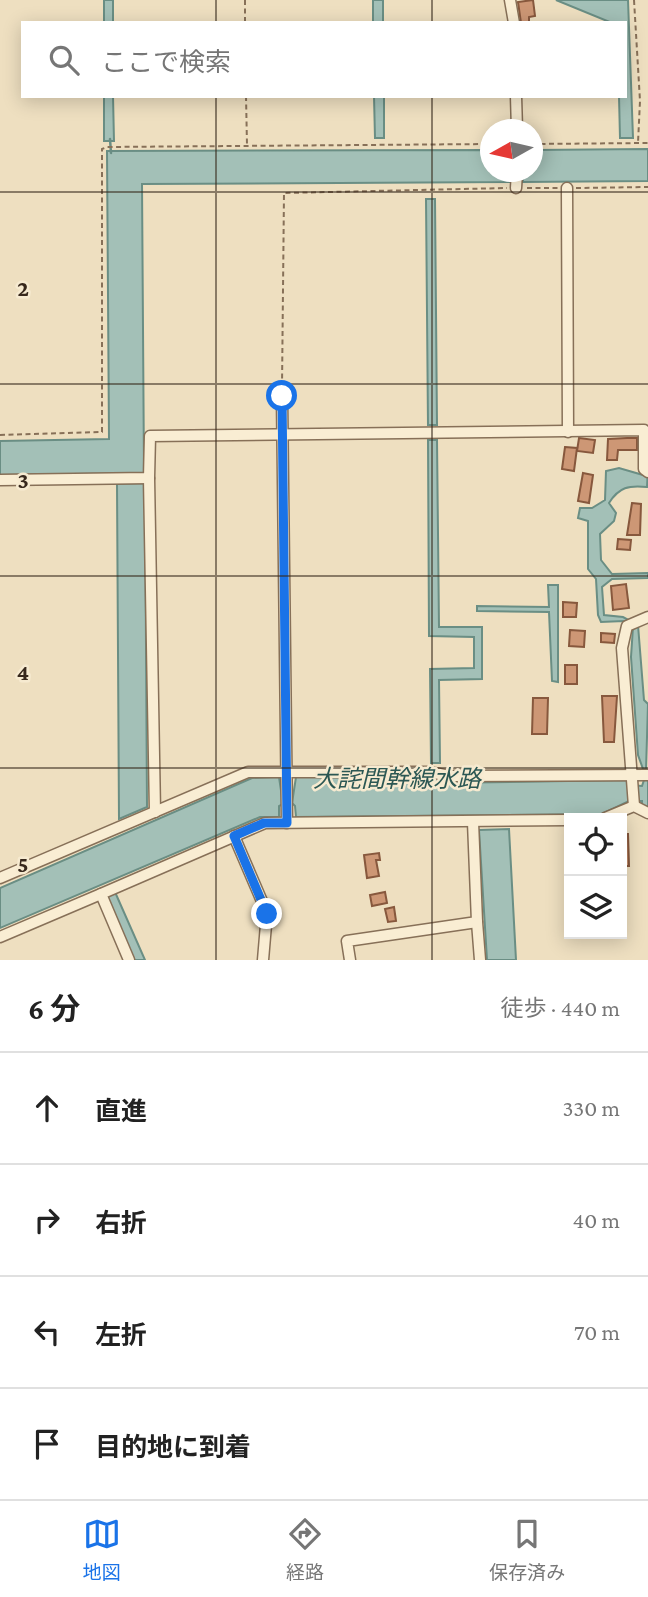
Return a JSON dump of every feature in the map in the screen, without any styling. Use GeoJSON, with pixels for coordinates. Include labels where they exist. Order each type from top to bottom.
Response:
{"type":"FeatureCollection","features":[{"type":"Feature","properties":{"kind":"street"},"geometry":{"type":"LineString","coordinates":[[510,0],[514,21]]}},
{"type":"Feature","properties":{"kind":"street"},"geometry":{"type":"LineString","coordinates":[[516,98],[517,119]]}},
{"type":"Feature","properties":{"kind":"street"},"geometry":{"type":"LineString","coordinates":[[516,182],[516,188]]}},
{"type":"Feature","properties":{"kind":"street"},"geometry":{"type":"LineString","coordinates":[[567,188],[568,432]]}},
{"type":"Feature","properties":{"kind":"street"},"geometry":{"type":"LineString","coordinates":[[282,396],[287,823]]}},
{"type":"Feature","properties":{"kind":"street"},"geometry":{"type":"LineString","coordinates":[[155,812],[150,436],[644,430],[646,471]]}},
{"type":"Feature","properties":{"kind":"street"},"geometry":{"type":"LineString","coordinates":[[0,480],[149,478]]}},
{"type":"Feature","properties":{"kind":"street"},"geometry":{"type":"LineString","coordinates":[[634,806],[622,648],[626,626],[643,618]]}},
{"type":"Feature","properties":{"kind":"street"},"geometry":{"type":"LineString","coordinates":[[0,878],[248,772],[430,772],[449,776],[634,779],[648,775]]}},
{"type":"Feature","properties":{"kind":"street"},"geometry":{"type":"LineString","coordinates":[[617,813],[634,806],[648,813]]}},
{"type":"Feature","properties":{"kind":"street"},"geometry":{"type":"LineString","coordinates":[[0,937],[264,823],[564,820]]}},
{"type":"Feature","properties":{"kind":"street"},"geometry":{"type":"LineString","coordinates":[[473,822],[480,960]]}},
{"type":"Feature","properties":{"kind":"street"},"geometry":{"type":"LineString","coordinates":[[234,836],[267,914],[263,960]]}},
{"type":"Feature","properties":{"kind":"street"},"geometry":{"type":"LineString","coordinates":[[101,894],[129,960]]}},
{"type":"Feature","properties":{"kind":"street"},"geometry":{"type":"LineString","coordinates":[[350,960],[347,941],[477,922]]}},
{"type":"Feature","properties":{"kind":"path"},"geometry":{"type":"LineString","coordinates":[[245,0],[245,21]]}},
{"type":"Feature","properties":{"kind":"path"},"geometry":{"type":"LineString","coordinates":[[634,0],[640,101],[638,143]]}},
{"type":"Feature","properties":{"kind":"path"},"geometry":{"type":"LineString","coordinates":[[246,98],[247,146]]}},
{"type":"Feature","properties":{"kind":"path"},"geometry":{"type":"LineString","coordinates":[[543,144],[648,143]]}},
{"type":"Feature","properties":{"kind":"path"},"geometry":{"type":"LineString","coordinates":[[0,435],[102,432],[102,149],[480,144]]}},
{"type":"Feature","properties":{"kind":"path"},"geometry":{"type":"LineString","coordinates":[[282,396],[284,193],[648,187]]}},
{"type":"Feature","properties":{"kind":"water"},"geometry":{"type":"Polygon","coordinates":[[[104,0],[113,0],[113,21],[104,21],[104,0]]]}},
{"type":"Feature","properties":{"kind":"water"},"geometry":{"type":"Polygon","coordinates":[[[373,0],[383,0],[383,21],[373,21],[373,0]]]}},
{"type":"Feature","properties":{"kind":"water"},"geometry":{"type":"Polygon","coordinates":[[[556,0],[628,0],[633,138],[620,138],[619,98],[627,98],[627,21],[607,21],[556,0]]]}},
{"type":"Feature","properties":{"kind":"water"},"geometry":{"type":"Polygon","coordinates":[[[104,98],[113,98],[114,141],[104,141],[104,98]]]}},
{"type":"Feature","properties":{"kind":"water"},"geometry":{"type":"Polygon","coordinates":[[[374,98],[384,98],[384,138],[375,138],[374,98]]]}},
{"type":"Feature","properties":{"kind":"water"},"geometry":{"type":"Polygon","coordinates":[[[648,149],[648,181],[543,182],[543,150],[648,149]]]}},
{"type":"Feature","properties":{"kind":"water"},"geometry":{"type":"Polygon","coordinates":[[[480,150],[480,182],[509,182],[142,184],[144,473],[0,475],[0,441],[109,439],[107,151],[480,150]]]}},
{"type":"Feature","properties":{"kind":"water"},"geometry":{"type":"Polygon","coordinates":[[[426,199],[435,199],[437,425],[428,425],[426,199]]]}},
{"type":"Feature","properties":{"kind":"water"},"geometry":{"type":"Polygon","coordinates":[[[428,440],[437,440],[439,627],[482,627],[482,679],[439,680],[440,763],[431,763],[430,669],[474,668],[474,637],[429,636],[428,440]]]}},
{"type":"Feature","properties":{"kind":"water"},"geometry":{"type":"Polygon","coordinates":[[[648,467],[647,487],[630,487],[617,493],[609,503],[616,513],[614,521],[600,534],[601,560],[612,574],[648,573],[648,578],[612,579],[602,587],[604,615],[623,617],[638,625],[644,700],[648,704],[646,770],[643,769],[638,755],[631,657],[633,627],[624,621],[601,622],[598,615],[596,579],[588,569],[588,521],[578,518],[580,508],[592,508],[605,500],[606,471],[619,468],[643,475],[648,467]]]}},
{"type":"Feature","properties":{"kind":"water"},"geometry":{"type":"Polygon","coordinates":[[[145,483],[147,807],[119,819],[117,484],[145,483]]]}},
{"type":"Feature","properties":{"kind":"water"},"geometry":{"type":"Polygon","coordinates":[[[548,585],[558,585],[558,682],[552,681],[549,612],[477,611],[477,606],[549,607],[548,585]]]}},
{"type":"Feature","properties":{"kind":"water","name":"大詫間幹線水路"},"geometry":{"type":"Polygon","coordinates":[[[422,776],[443,783],[628,780],[629,785],[642,786],[644,780],[648,780],[648,809],[642,806],[642,801],[629,801],[604,813],[296,817],[292,803],[296,777],[422,776]]]}},
{"type":"Feature","properties":{"kind":"water"},"geometry":{"type":"Polygon","coordinates":[[[279,777],[283,804],[279,806],[279,817],[260,817],[0,928],[0,888],[252,778],[279,777]]]}},
{"type":"Feature","properties":{"kind":"water"},"geometry":{"type":"Polygon","coordinates":[[[509,829],[516,960],[487,960],[479,830],[509,829]]]}},
{"type":"Feature","properties":{"kind":"water"},"geometry":{"type":"Polygon","coordinates":[[[115,892],[145,960],[134,960],[107,896],[115,892]]]}},
{"type":"Feature","properties":{"kind":"building"},"geometry":{"type":"Polygon","coordinates":[[[533,0],[535,16],[529,17],[529,21],[521,21],[518,2],[533,0]]]}},
{"type":"Feature","properties":{"kind":"building"},"geometry":{"type":"Polygon","coordinates":[[[579,438],[595,440],[593,453],[577,451],[579,438]]]}},
{"type":"Feature","properties":{"kind":"building"},"geometry":{"type":"Polygon","coordinates":[[[637,438],[637,450],[618,450],[617,460],[607,460],[608,439],[637,438]]]}},
{"type":"Feature","properties":{"kind":"building"},"geometry":{"type":"Polygon","coordinates":[[[565,447],[577,448],[574,471],[562,469],[565,447]]]}},
{"type":"Feature","properties":{"kind":"building"},"geometry":{"type":"Polygon","coordinates":[[[583,473],[593,475],[589,503],[578,501],[583,473]]]}},
{"type":"Feature","properties":{"kind":"building"},"geometry":{"type":"Polygon","coordinates":[[[632,503],[641,504],[640,535],[627,535],[632,503]]]}},
{"type":"Feature","properties":{"kind":"building"},"geometry":{"type":"Polygon","coordinates":[[[618,539],[631,540],[630,550],[617,549],[618,539]]]}},
{"type":"Feature","properties":{"kind":"building"},"geometry":{"type":"Polygon","coordinates":[[[626,584],[629,608],[613,610],[611,586],[626,584]]]}},
{"type":"Feature","properties":{"kind":"building"},"geometry":{"type":"Polygon","coordinates":[[[563,602],[577,603],[576,617],[563,617],[563,602]]]}},
{"type":"Feature","properties":{"kind":"building"},"geometry":{"type":"Polygon","coordinates":[[[570,630],[585,631],[584,647],[569,646],[570,630]]]}},
{"type":"Feature","properties":{"kind":"building"},"geometry":{"type":"Polygon","coordinates":[[[601,633],[615,634],[614,643],[601,642],[601,633]]]}},
{"type":"Feature","properties":{"kind":"building"},"geometry":{"type":"Polygon","coordinates":[[[565,665],[577,665],[577,684],[565,684],[565,665]]]}},
{"type":"Feature","properties":{"kind":"building"},"geometry":{"type":"Polygon","coordinates":[[[602,696],[617,696],[614,742],[604,742],[602,696]]]}},
{"type":"Feature","properties":{"kind":"building"},"geometry":{"type":"Polygon","coordinates":[[[533,698],[548,698],[547,734],[532,734],[533,698]]]}},
{"type":"Feature","properties":{"kind":"building"},"geometry":{"type":"Polygon","coordinates":[[[627,834],[628,834],[627,866],[627,834]]]}},
{"type":"Feature","properties":{"kind":"building"},"geometry":{"type":"Polygon","coordinates":[[[379,853],[380,860],[376,860],[379,876],[367,878],[364,855],[379,853]]]}},
{"type":"Feature","properties":{"kind":"building"},"geometry":{"type":"Polygon","coordinates":[[[385,892],[387,903],[372,906],[370,895],[385,892]]]}},
{"type":"Feature","properties":{"kind":"building"},"geometry":{"type":"Polygon","coordinates":[[[394,907],[396,921],[388,922],[385,909],[394,907]]]}},
{"type":"Feature","properties":{"kind":"waterway"},"geometry":{"type":"LineString","coordinates":[[110,139],[111,153]]}},
{"type":"Feature","properties":{"kind":"route"},"geometry":{"type":"LineString","coordinates":[[267,914],[234,836],[264,823],[287,823],[282,396]]}}]}
